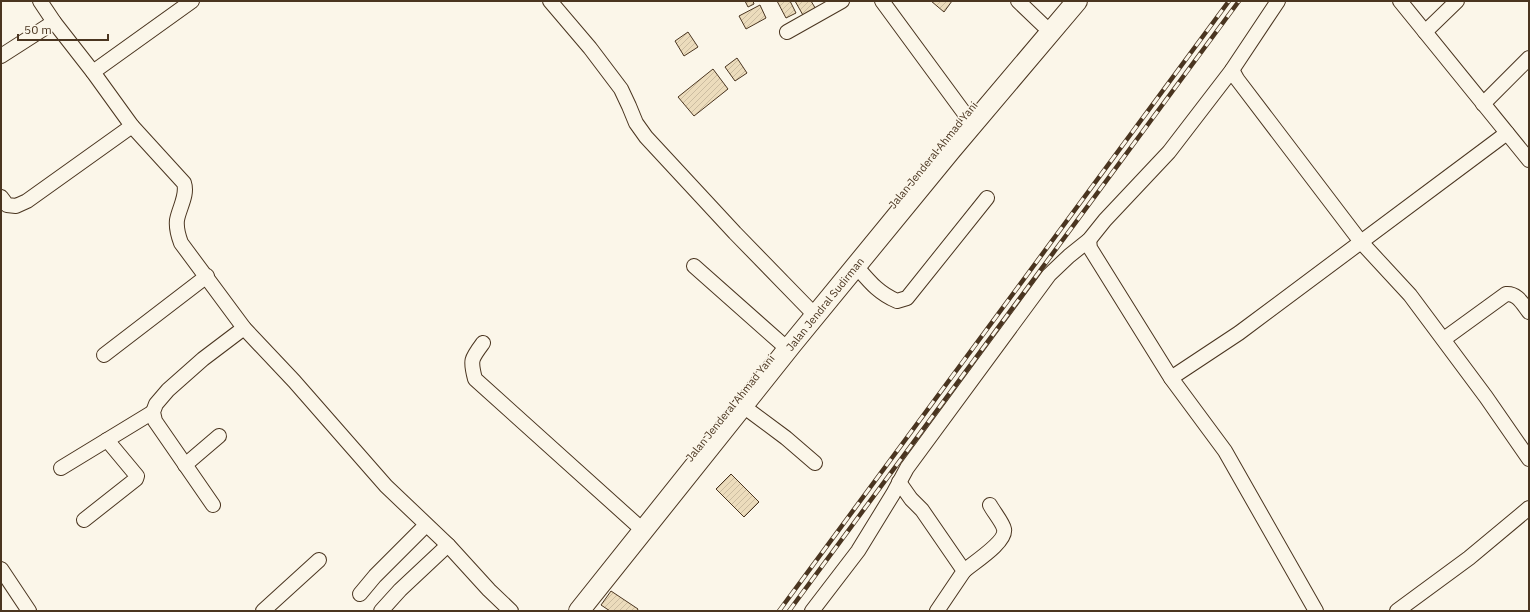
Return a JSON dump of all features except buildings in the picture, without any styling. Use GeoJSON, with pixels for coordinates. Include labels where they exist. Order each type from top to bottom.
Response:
{"type":"FeatureCollection","features":[{"type":"Feature","properties":{"kind":"highway","name":"Jalan Jenderal Ahmad Yani"},"geometry":{"type":"LineString","coordinates":[[565,611],[782,344],[965,114],[1063,1]]}},
{"type":"Feature","properties":{"kind":"highway","name":"Jalan Jendral Sudirman"},"geometry":{"type":"LineString","coordinates":[[579,611],[856,266],[951,150],[1077,1]]}},
{"type":"Feature","properties":{"kind":"street"},"geometry":{"type":"LineString","coordinates":[[40,1],[54,22],[94,72],[132,126],[184,183],[186,188],[177,220],[178,234],[181,242],[244,328],[386,486],[448,545],[489,590],[511,611]]}},
{"type":"Feature","properties":{"kind":"street"},"geometry":{"type":"LineString","coordinates":[[94,72],[192,1]]}},
{"type":"Feature","properties":{"kind":"street"},"geometry":{"type":"LineString","coordinates":[[550,1],[593,51],[621,89],[630,106],[636,123],[646,137],[735,233],[809,309]]}},
{"type":"Feature","properties":{"kind":"street"},"geometry":{"type":"LineString","coordinates":[[787,32],[842,1]]}},
{"type":"Feature","properties":{"kind":"street"},"geometry":{"type":"LineString","coordinates":[[882,1],[965,114]]}},
{"type":"Feature","properties":{"kind":"street"},"geometry":{"type":"LineString","coordinates":[[1018,1],[1043,25]]}},
{"type":"Feature","properties":{"kind":"street"},"geometry":{"type":"LineString","coordinates":[[812,611],[858,551],[894,494],[907,468],[1049,275],[1089,240],[1105,220],[1169,152],[1232,70],[1278,1]]}},
{"type":"Feature","properties":{"kind":"street"},"geometry":{"type":"LineString","coordinates":[[1400,1],[1529,160]]}},
{"type":"Feature","properties":{"kind":"street"},"geometry":{"type":"LineString","coordinates":[[1425,32],[1457,1]]}},
{"type":"Feature","properties":{"kind":"street"},"geometry":{"type":"LineString","coordinates":[[1,56],[54,22]]}},
{"type":"Feature","properties":{"kind":"street"},"geometry":{"type":"LineString","coordinates":[[1483,104],[1529,58]]}},
{"type":"Feature","properties":{"kind":"street"},"geometry":{"type":"LineString","coordinates":[[1232,70],[1237,79],[1361,242],[1410,295],[1444,339],[1529,459]]}},
{"type":"Feature","properties":{"kind":"street"},"geometry":{"type":"LineString","coordinates":[[1,197],[7,205],[16,206],[28,201],[132,126]]}},
{"type":"Feature","properties":{"kind":"street"},"geometry":{"type":"LineString","coordinates":[[1171,378],[1238,333],[1507,133]]}},
{"type":"Feature","properties":{"kind":"street"},"geometry":{"type":"LineString","coordinates":[[856,266],[875,288],[886,297],[897,301],[907,298],[987,198]]}},
{"type":"Feature","properties":{"kind":"street"},"geometry":{"type":"LineString","coordinates":[[1089,240],[1090,248],[1171,378],[1225,451],[1316,611]]}},
{"type":"Feature","properties":{"kind":"street"},"geometry":{"type":"LineString","coordinates":[[694,266],[782,344]]}},
{"type":"Feature","properties":{"kind":"street"},"geometry":{"type":"LineString","coordinates":[[104,356],[207,276]]}},
{"type":"Feature","properties":{"kind":"street"},"geometry":{"type":"LineString","coordinates":[[1444,339],[1506,294],[1512,294],[1518,297],[1529,312]]}},
{"type":"Feature","properties":{"kind":"street"},"geometry":{"type":"LineString","coordinates":[[213,505],[155,421],[153,412],[156,404],[168,390],[203,359],[244,328]]}},
{"type":"Feature","properties":{"kind":"street"},"geometry":{"type":"LineString","coordinates":[[482,343],[472,357],[472,367],[475,379],[636,524]]}},
{"type":"Feature","properties":{"kind":"street"},"geometry":{"type":"LineString","coordinates":[[743,406],[786,438],[815,463]]}},
{"type":"Feature","properties":{"kind":"street"},"geometry":{"type":"LineString","coordinates":[[61,468],[153,412]]}},
{"type":"Feature","properties":{"kind":"street"},"geometry":{"type":"LineString","coordinates":[[185,465],[219,436]]}},
{"type":"Feature","properties":{"kind":"street"},"geometry":{"type":"LineString","coordinates":[[84,520],[138,476],[108,440]]}},
{"type":"Feature","properties":{"kind":"street"},"geometry":{"type":"LineString","coordinates":[[899,482],[911,500],[922,510],[964,570]]}},
{"type":"Feature","properties":{"kind":"street"},"geometry":{"type":"LineString","coordinates":[[937,611],[964,570],[998,544],[1004,536],[1004,530],[990,505]]}},
{"type":"Feature","properties":{"kind":"street"},"geometry":{"type":"LineString","coordinates":[[1397,611],[1469,558],[1529,508]]}},
{"type":"Feature","properties":{"kind":"street"},"geometry":{"type":"LineString","coordinates":[[360,594],[375,576],[426,525]]}},
{"type":"Feature","properties":{"kind":"street"},"geometry":{"type":"LineString","coordinates":[[381,611],[400,590],[448,545]]}},
{"type":"Feature","properties":{"kind":"street"},"geometry":{"type":"LineString","coordinates":[[263,611],[319,560]]}},
{"type":"Feature","properties":{"kind":"street"},"geometry":{"type":"LineString","coordinates":[[1,569],[28,611]]}},
{"type":"Feature","properties":{"kind":"railway"},"geometry":{"type":"LineString","coordinates":[[779,611],[1229,1]]}},
{"type":"Feature","properties":{"kind":"railway"},"geometry":{"type":"LineString","coordinates":[[789,611],[1239,1]]}}]}
